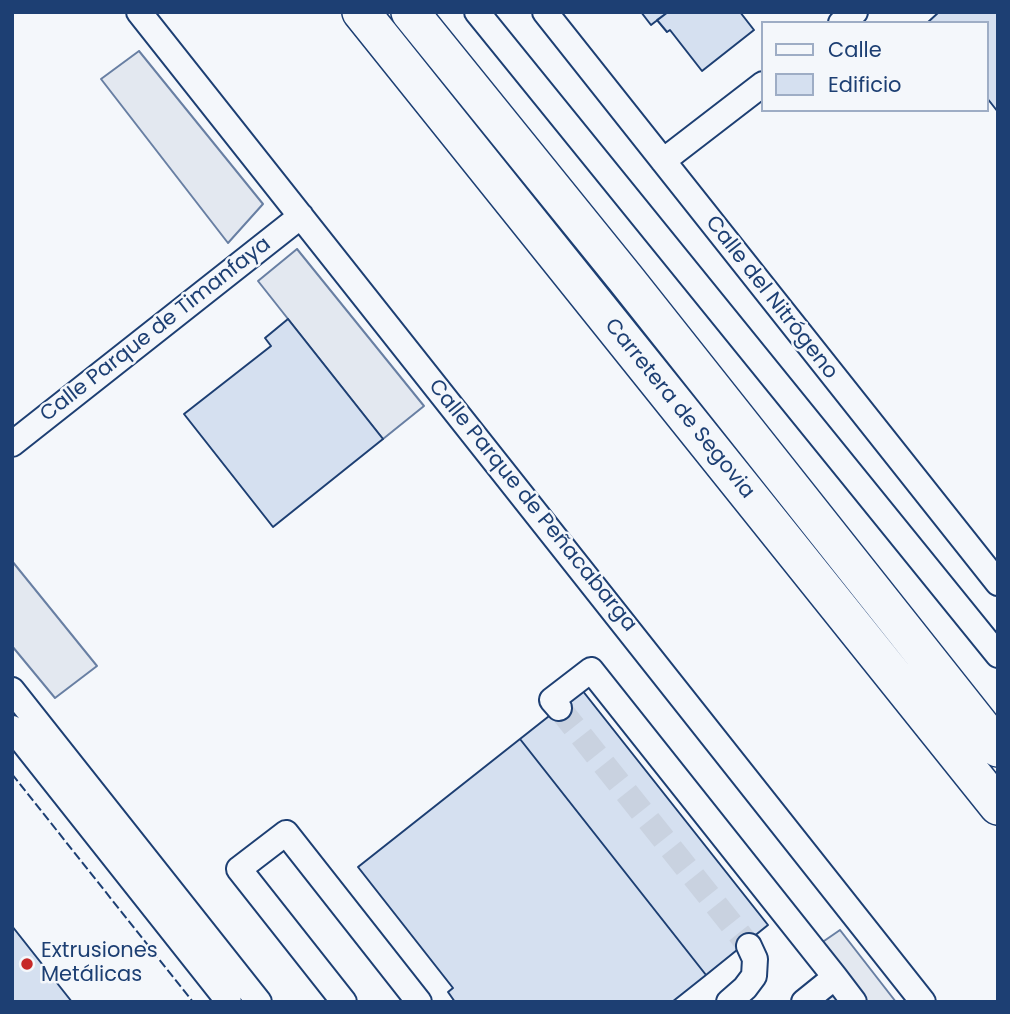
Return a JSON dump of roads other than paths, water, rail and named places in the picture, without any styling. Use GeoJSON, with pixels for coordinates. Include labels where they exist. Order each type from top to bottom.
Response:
{"type":"FeatureCollection","features":[{"type":"Feature","properties":{"kind":"highway","name":"Carretera de Segovia"},"geometry":{"type":"LineString","coordinates":[[361,12],[998,806]]}},
{"type":"Feature","properties":{"kind":"highway","name":"Carretera de Segovia"},"geometry":{"type":"LineString","coordinates":[[410,12],[626,279],[998,748]]}},
{"type":"Feature","properties":{"kind":"street","name":"Calle Parque de Peñacabarga"},"geometry":{"type":"LineString","coordinates":[[139,12],[209,119],[301,216],[367,317],[923,1002]]}},
{"type":"Feature","properties":{"kind":"street"},"geometry":{"type":"LineString","coordinates":[[477,12],[998,655]]}},
{"type":"Feature","properties":{"kind":"street","name":"Calle del Nitrógeno"},"geometry":{"type":"LineString","coordinates":[[545,12],[998,583]]}},
{"type":"Feature","properties":{"kind":"street"},"geometry":{"type":"LineString","coordinates":[[663,161],[762,85]]}},
{"type":"Feature","properties":{"kind":"street","name":"Calle Parque de Timanfaya"},"geometry":{"type":"LineString","coordinates":[[12,444],[301,216]]}},
{"type":"Feature","properties":{"kind":"street"},"geometry":{"type":"LineString","coordinates":[[559,708],[552,700],[591,670],[854,1002]]}},
{"type":"Feature","properties":{"kind":"street"},"geometry":{"type":"LineString","coordinates":[[12,690],[259,1002]]}},
{"type":"Feature","properties":{"kind":"street"},"geometry":{"type":"LineString","coordinates":[[12,728],[229,1002]]}},
{"type":"Feature","properties":{"kind":"street"},"geometry":{"type":"LineString","coordinates":[[344,1002],[239,869],[286,833],[419,1002]]}},
{"type":"Feature","properties":{"kind":"street"},"geometry":{"type":"LineString","coordinates":[[729,1002],[754,976],[755,958],[749,946]]}},
{"type":"Feature","properties":{"kind":"street"},"geometry":{"type":"LineString","coordinates":[[804,1002],[835,977]]}},
{"type":"Feature","properties":{"kind":"tunnel"},"geometry":{"type":"LineString","coordinates":[[559,708],[749,946]]}},
{"type":"Feature","properties":{"kind":"place","name":"Extrusiones Metálicas"},"geometry":{"type":"Point","coordinates":[27,964]}}]}
